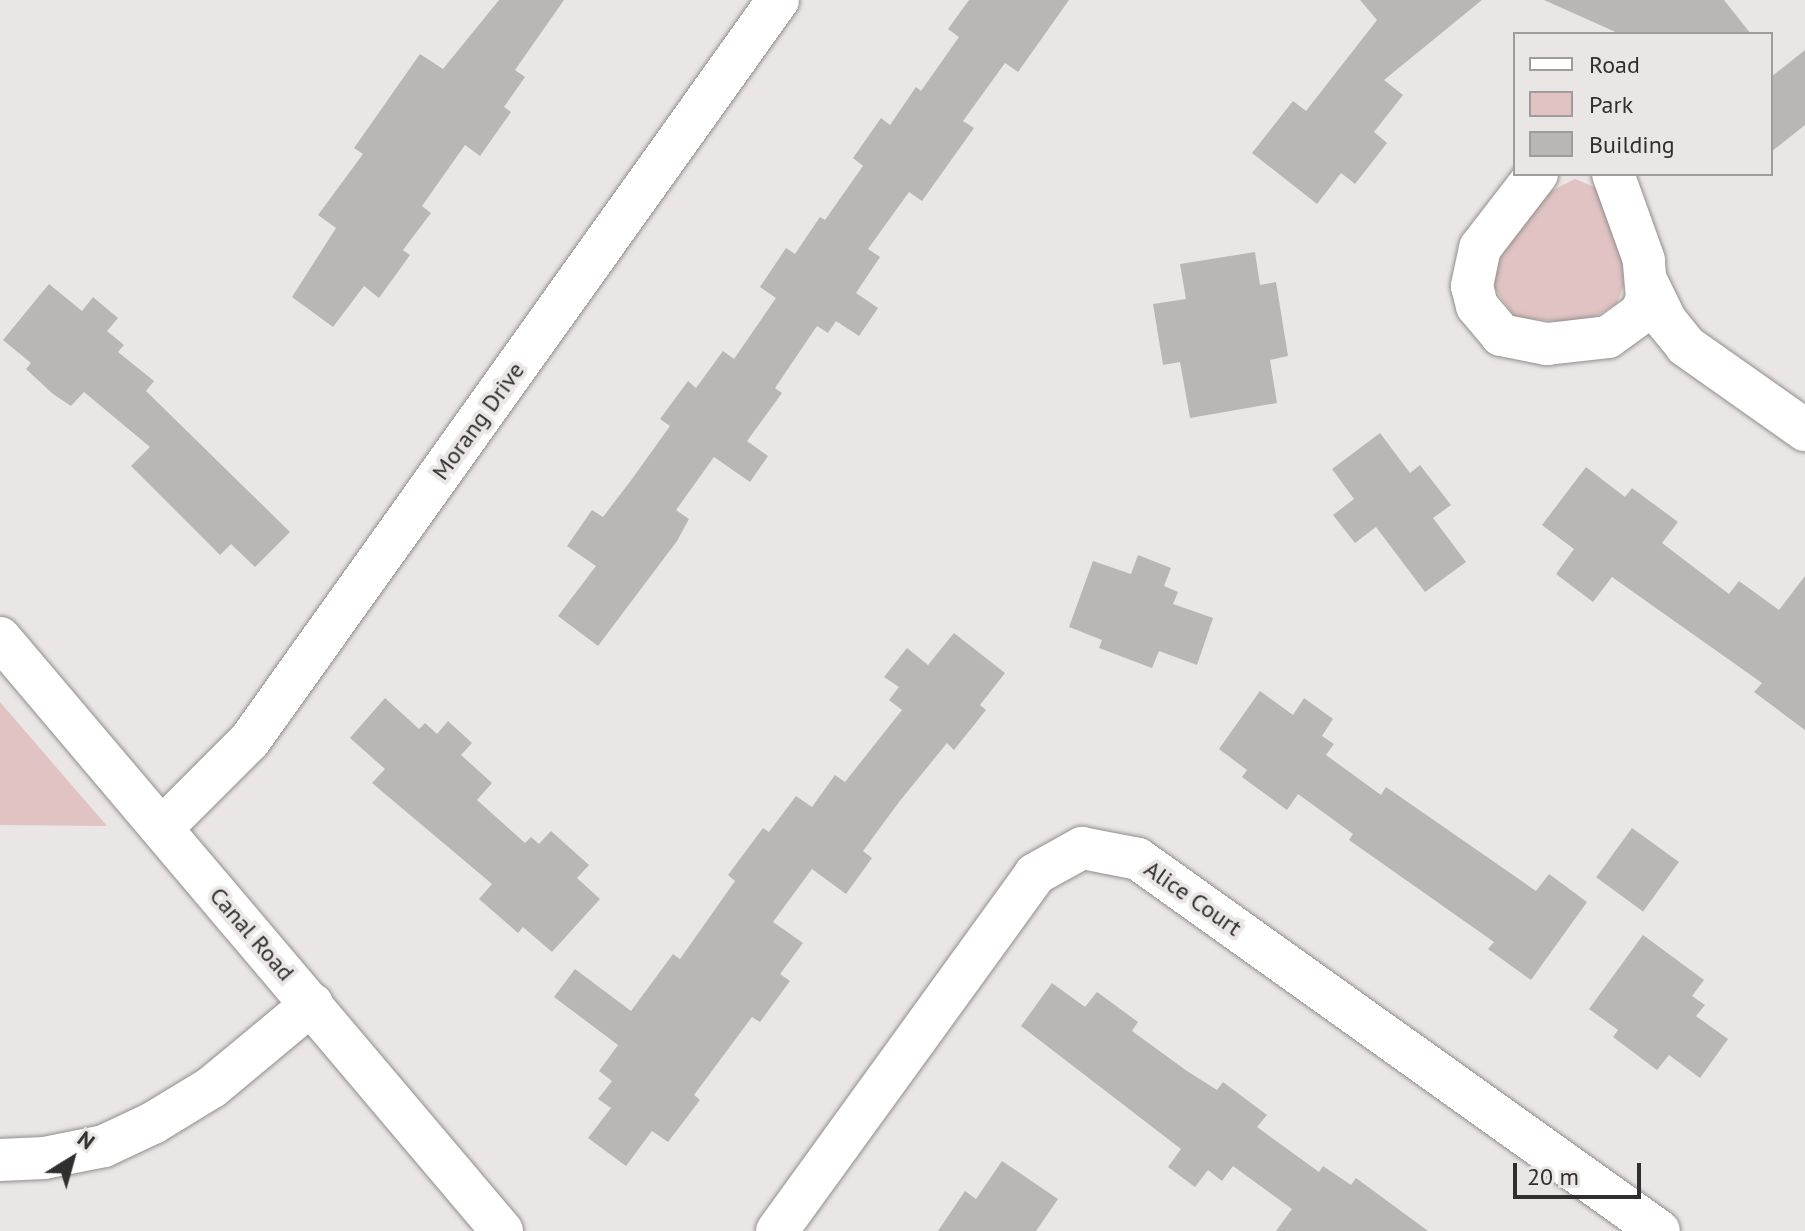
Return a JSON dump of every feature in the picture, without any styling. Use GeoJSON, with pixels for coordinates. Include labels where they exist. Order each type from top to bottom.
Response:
{"type":"FeatureCollection","features":[{"type":"Feature","properties":{"kind":"street","name":"Morang Drive"},"geometry":{"type":"LineString","coordinates":[[162,828],[250,740],[778,0]]}},
{"type":"Feature","properties":{"kind":"street"},"geometry":{"type":"LineString","coordinates":[[1535,176],[1480,248],[1472,286],[1477,306],[1489,325],[1515,340],[1547,344],[1649,336],[1686,346]]}},
{"type":"Feature","properties":{"kind":"street"},"geometry":{"type":"LineString","coordinates":[[1614,176],[1628,206],[1646,280],[1666,321],[1686,346],[1805,430]]}},
{"type":"Feature","properties":{"kind":"street"},"geometry":{"type":"LineString","coordinates":[[1608,337],[1641,313],[1646,280]]}},
{"type":"Feature","properties":{"kind":"street","name":"Canal Road"},"geometry":{"type":"LineString","coordinates":[[0,638],[502,1231]]}},
{"type":"Feature","properties":{"kind":"street","name":"Alice Court"},"geometry":{"type":"LineString","coordinates":[[777,1231],[1035,874],[1082,848],[1138,859],[1659,1231]]}},
{"type":"Feature","properties":{"kind":"street"},"geometry":{"type":"LineString","coordinates":[[0,1160],[44,1158],[104,1146],[153,1123],[212,1087],[312,1004]]}},
{"type":"Feature","properties":{"kind":"green space"},"geometry":{"type":"Polygon","coordinates":[[[1575,179],[1601,190],[1623,262],[1624,285],[1617,303],[1583,324],[1515,317],[1495,289],[1495,268],[1504,246],[1549,192],[1575,179]]]}},
{"type":"Feature","properties":{"kind":"green space"},"geometry":{"type":"Polygon","coordinates":[[[0,702],[107,826],[0,825],[0,702]]]}},
{"type":"Feature","properties":{"kind":"building"},"geometry":{"type":"Polygon","coordinates":[[[499,0],[564,0],[515,70],[525,77],[504,107],[511,112],[480,156],[465,145],[422,206],[431,213],[403,250],[410,255],[379,298],[364,286],[333,327],[292,297],[336,228],[318,215],[363,154],[354,148],[420,54],[443,69],[499,0]]]}},
{"type":"Feature","properties":{"kind":"building"},"geometry":{"type":"Polygon","coordinates":[[[969,0],[1069,0],[1018,72],[1005,63],[963,121],[974,128],[922,201],[909,192],[868,249],[880,257],[856,293],[878,308],[859,336],[836,321],[828,333],[817,326],[775,388],[782,393],[747,441],[768,456],[750,482],[714,457],[676,510],[689,519],[677,541],[598,646],[558,616],[596,566],[567,546],[592,510],[603,517],[632,479],[670,426],[660,419],[688,381],[696,388],[723,351],[734,359],[776,298],[760,287],[786,248],[795,254],[820,217],[825,220],[863,166],[853,158],[881,118],[890,125],[916,87],[921,91],[959,37],[948,29],[969,0]]]}},
{"type":"Feature","properties":{"kind":"building"},"geometry":{"type":"Polygon","coordinates":[[[1360,0],[1482,0],[1384,80],[1403,95],[1374,132],[1387,143],[1355,184],[1341,173],[1317,204],[1252,153],[1293,101],[1306,111],[1377,20],[1360,0]]]}},
{"type":"Feature","properties":{"kind":"building"},"geometry":{"type":"Polygon","coordinates":[[[1544,0],[1724,0],[1749,32],[1616,32],[1544,0]]]}},
{"type":"Feature","properties":{"kind":"building"},"geometry":{"type":"Polygon","coordinates":[[[1805,50],[1805,125],[1773,150],[1773,75],[1805,50]]]}},
{"type":"Feature","properties":{"kind":"building"},"geometry":{"type":"Polygon","coordinates":[[[1255,252],[1260,285],[1276,282],[1288,356],[1270,360],[1277,403],[1190,418],[1180,362],[1163,365],[1153,304],[1186,299],[1180,264],[1255,252]]]}},
{"type":"Feature","properties":{"kind":"building"},"geometry":{"type":"Polygon","coordinates":[[[49,284],[82,311],[93,297],[118,318],[107,331],[124,345],[118,352],[154,381],[146,391],[290,532],[255,567],[231,544],[220,555],[131,466],[150,447],[84,392],[71,406],[53,394],[26,369],[31,363],[3,340],[49,284]]]}},
{"type":"Feature","properties":{"kind":"building"},"geometry":{"type":"Polygon","coordinates":[[[1380,433],[1410,473],[1420,465],[1451,505],[1433,518],[1466,562],[1425,592],[1376,527],[1355,543],[1333,515],[1354,499],[1332,469],[1380,433]]]}},
{"type":"Feature","properties":{"kind":"building"},"geometry":{"type":"Polygon","coordinates":[[[1586,467],[1625,497],[1632,488],[1678,522],[1662,543],[1729,594],[1739,581],[1779,610],[1805,576],[1805,730],[1754,692],[1762,683],[1612,577],[1593,602],[1556,574],[1574,549],[1542,525],[1586,467]]]}},
{"type":"Feature","properties":{"kind":"building"},"geometry":{"type":"Polygon","coordinates":[[[1138,555],[1171,568],[1164,586],[1178,592],[1173,604],[1213,618],[1197,665],[1159,651],[1152,668],[1099,648],[1102,640],[1069,627],[1093,561],[1131,574],[1138,555]]]}},
{"type":"Feature","properties":{"kind":"building"},"geometry":{"type":"Polygon","coordinates":[[[954,633],[1005,673],[980,705],[986,710],[954,750],[947,743],[899,802],[863,851],[872,858],[846,894],[812,869],[773,922],[803,943],[780,974],[790,981],[760,1022],[752,1017],[694,1095],[700,1100],[668,1142],[652,1131],[626,1166],[588,1138],[611,1108],[598,1099],[612,1081],[599,1071],[618,1045],[554,997],[575,969],[631,1011],[673,954],[680,959],[735,881],[728,875],[763,828],[769,832],[796,796],[812,807],[835,775],[845,782],[902,710],[889,700],[899,687],[884,677],[907,648],[928,665],[954,633]]]}},
{"type":"Feature","properties":{"kind":"building"},"geometry":{"type":"Polygon","coordinates":[[[1260,691],[1293,715],[1304,698],[1333,719],[1322,736],[1334,744],[1326,755],[1381,795],[1386,787],[1536,891],[1549,874],[1587,902],[1531,980],[1488,949],[1494,942],[1349,840],[1353,834],[1298,794],[1287,810],[1242,777],[1247,770],[1219,749],[1260,691]]]}},
{"type":"Feature","properties":{"kind":"building"},"geometry":{"type":"Polygon","coordinates":[[[385,698],[419,729],[425,723],[437,734],[448,721],[472,743],[461,755],[492,783],[477,800],[525,843],[531,837],[539,844],[551,831],[589,865],[577,878],[600,899],[552,952],[523,927],[518,933],[479,899],[492,884],[372,783],[385,769],[350,738],[385,698]]]}},
{"type":"Feature","properties":{"kind":"building"},"geometry":{"type":"Polygon","coordinates":[[[1632,828],[1679,862],[1643,911],[1596,877],[1632,828]]]}},
{"type":"Feature","properties":{"kind":"building"},"geometry":{"type":"Polygon","coordinates":[[[1643,935],[1704,980],[1692,996],[1705,1005],[1696,1016],[1728,1039],[1700,1078],[1669,1055],[1657,1070],[1613,1037],[1618,1030],[1589,1009],[1643,935]]]}},
{"type":"Feature","properties":{"kind":"building"},"geometry":{"type":"Polygon","coordinates":[[[1052,983],[1085,1007],[1097,992],[1138,1022],[1132,1031],[1187,1071],[1217,1090],[1223,1082],[1267,1115],[1257,1127],[1319,1172],[1323,1166],[1351,1185],[1356,1178],[1428,1231],[1276,1231],[1292,1209],[1233,1166],[1222,1181],[1208,1170],[1195,1187],[1168,1167],[1181,1149],[1021,1026],[1052,983]]]}},
{"type":"Feature","properties":{"kind":"building"},"geometry":{"type":"Polygon","coordinates":[[[1002,1161],[1058,1199],[1036,1231],[938,1231],[965,1191],[976,1199],[1002,1161]]]}}]}
